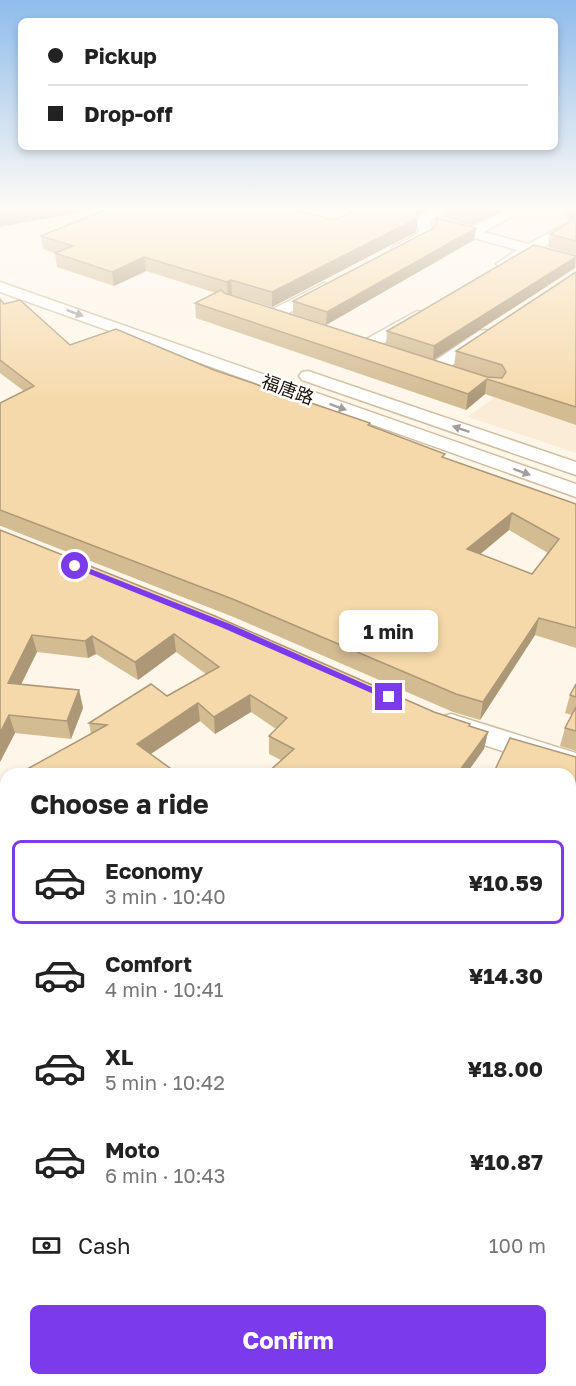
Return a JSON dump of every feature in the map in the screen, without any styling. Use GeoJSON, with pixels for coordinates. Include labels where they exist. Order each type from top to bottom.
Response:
{"type":"FeatureCollection","features":[{"type":"Feature","properties":{"kind":"street"},"geometry":{"type":"LineString","coordinates":[[5,272],[168,328]]}},
{"type":"Feature","properties":{"kind":"street"},"geometry":{"type":"LineString","coordinates":[[315,329],[268,314],[335,283]]}},
{"type":"Feature","properties":{"kind":"street","name":"福唐路"},"geometry":{"type":"LineString","coordinates":[[0,287],[576,491]]}},
{"type":"Feature","properties":{"kind":"street"},"geometry":{"type":"LineString","coordinates":[[368,346],[435,305]]}},
{"type":"Feature","properties":{"kind":"street"},"geometry":{"type":"LineString","coordinates":[[436,368],[496,328]]}},
{"type":"Feature","properties":{"kind":"street"},"geometry":{"type":"LineString","coordinates":[[346,339],[387,352]]}},
{"type":"Feature","properties":{"kind":"street"},"geometry":{"type":"LineString","coordinates":[[417,361],[459,375]]}},
{"type":"Feature","properties":{"kind":"street","name":"福唐路"},"geometry":{"type":"LineString","coordinates":[[292,370],[576,469]]}},
{"type":"Feature","properties":{"kind":"street"},"geometry":{"type":"LineString","coordinates":[[432,716],[576,764]]}},
{"type":"Feature","properties":{"kind":"shaded area"},"geometry":{"type":"Polygon","coordinates":[[[576,336],[576,453],[468,417],[576,336]]]}},
{"type":"Feature","properties":{"kind":"building"},"geometry":{"type":"Polygon","coordinates":[[[193,272],[312,272],[272,292],[231,280],[227,282],[193,272]]]}},
{"type":"Feature","properties":{"kind":"building"},"geometry":{"type":"Polygon","coordinates":[[[350,272],[399,272],[327,312],[293,301],[350,272]]]}},
{"type":"Feature","properties":{"kind":"building"},"geometry":{"type":"Polygon","coordinates":[[[488,272],[553,272],[434,346],[387,331],[488,272]]]}},
{"type":"Feature","properties":{"kind":"building"},"geometry":{"type":"Polygon","coordinates":[[[576,272],[576,407],[487,379],[468,394],[195,303],[221,290],[224,293],[487,377],[502,378],[506,372],[502,365],[456,351],[576,272]]]}},
{"type":"Feature","properties":{"kind":"building"},"geometry":{"type":"Polygon","coordinates":[[[0,299],[4,304],[20,300],[70,345],[116,329],[214,370],[370,423],[368,425],[445,454],[442,457],[576,504],[576,628],[539,618],[483,702],[456,694],[235,600],[0,510],[0,403],[34,386],[0,360],[0,299]],[[512,513],[467,549],[532,574],[559,539],[512,513]]]}},
{"type":"Feature","properties":{"kind":"building"},"geometry":{"type":"Polygon","coordinates":[[[0,530],[215,616],[434,712],[488,732],[461,768],[273,768],[294,749],[269,736],[287,718],[250,695],[214,717],[198,703],[137,744],[170,768],[29,768],[107,725],[89,723],[151,684],[167,696],[219,667],[174,634],[135,662],[92,636],[85,641],[32,635],[8,683],[79,690],[67,721],[9,715],[0,733],[0,530]]]}},
{"type":"Feature","properties":{"kind":"building"},"geometry":{"type":"Polygon","coordinates":[[[576,684],[576,697],[570,695],[576,684]]]}},
{"type":"Feature","properties":{"kind":"building"},"geometry":{"type":"Polygon","coordinates":[[[576,707],[576,731],[565,728],[576,707]]]}},
{"type":"Feature","properties":{"kind":"building"},"geometry":{"type":"Polygon","coordinates":[[[510,738],[576,757],[576,768],[496,768],[510,738]]]}},
{"type":"Feature","properties":{"kind":"route"},"geometry":{"type":"LineString","coordinates":[[75,566],[226,626],[389,697]]}}]}
